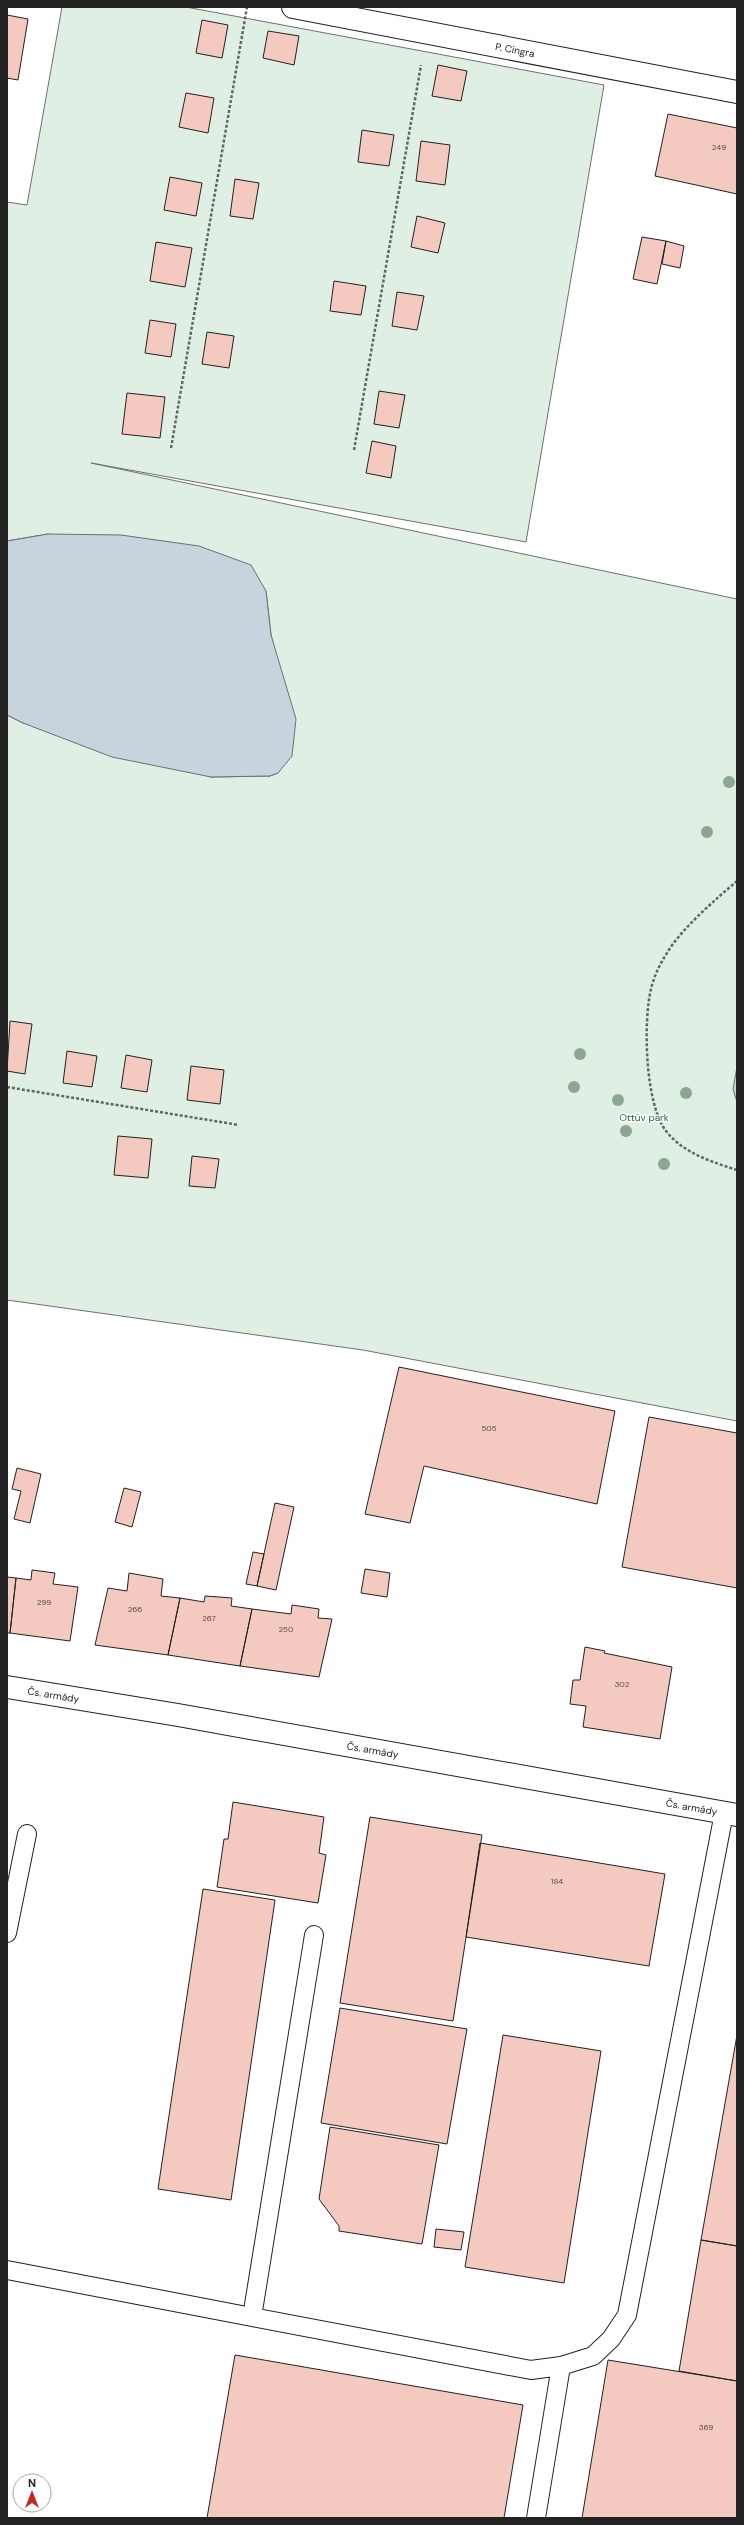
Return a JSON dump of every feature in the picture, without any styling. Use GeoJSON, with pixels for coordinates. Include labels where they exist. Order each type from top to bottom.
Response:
{"type":"FeatureCollection","features":[{"type":"Feature","properties":{"kind":"main road","name":"P. Cingra"},"geometry":{"type":"LineString","coordinates":[[293,7],[427,31],[737,92]]}},
{"type":"Feature","properties":{"kind":"main road","name":"Čs. armády"},"geometry":{"type":"LineString","coordinates":[[7,1687],[178,1715],[730,1814]]}},
{"type":"Feature","properties":{"kind":"lane"},"geometry":{"type":"LineString","coordinates":[[7,2270],[531,2370],[561,2366],[594,2356],[611,2339],[627,2315],[730,1814]]}},
{"type":"Feature","properties":{"kind":"lane"},"geometry":{"type":"LineString","coordinates":[[7,1933],[28,1834]]}},
{"type":"Feature","properties":{"kind":"lane"},"geometry":{"type":"LineString","coordinates":[[252,2317],[314,1935]]}},
{"type":"Feature","properties":{"kind":"lane"},"geometry":{"type":"LineString","coordinates":[[536,2518],[561,2366]]}},
{"type":"Feature","properties":{"kind":"path"},"geometry":{"type":"LineString","coordinates":[[171,448],[247,7]]}},
{"type":"Feature","properties":{"kind":"path"},"geometry":{"type":"LineString","coordinates":[[354,450],[427,31]]}},
{"type":"Feature","properties":{"kind":"path"},"geometry":{"type":"LineString","coordinates":[[737,881],[694,921],[668,951],[651,988],[646,1020],[647,1052],[654,1106],[666,1131],[680,1145],[704,1159],[737,1170]]}},
{"type":"Feature","properties":{"kind":"path"},"geometry":{"type":"LineString","coordinates":[[7,1087],[239,1125]]}},
{"type":"Feature","properties":{"kind":"green space","name":"Ottúv park"},"geometry":{"type":"Polygon","coordinates":[[[62,7],[186,7],[604,85],[526,542],[91,463],[737,599],[737,1421],[363,1350],[7,1300],[7,715],[23,723],[211,777],[270,776],[278,773],[281,675],[271,635],[266,591],[48,534],[7,541],[7,202],[27,205],[62,7]]]}},
{"type":"Feature","properties":{"kind":"shaded area"},"geometry":{"type":"Polygon","coordinates":[[[48,534],[121,535],[199,546],[251,565],[266,591],[271,635],[296,719],[292,756],[278,773],[270,776],[211,777],[112,757],[23,723],[7,715],[7,541],[48,534]]]}},
{"type":"Feature","properties":{"kind":"shaded area"},"geometry":{"type":"Polygon","coordinates":[[[737,1067],[737,1102],[733,1089],[737,1067]]]}},
{"type":"Feature","properties":{"kind":"building"},"geometry":{"type":"Polygon","coordinates":[[[7,15],[28,19],[18,80],[7,78],[7,15]]]}},
{"type":"Feature","properties":{"kind":"building"},"geometry":{"type":"Polygon","coordinates":[[[202,20],[228,25],[222,58],[196,53],[202,20]]]}},
{"type":"Feature","properties":{"kind":"building"},"geometry":{"type":"Polygon","coordinates":[[[268,31],[299,36],[294,65],[263,58],[268,31]]]}},
{"type":"Feature","properties":{"kind":"building"},"geometry":{"type":"Polygon","coordinates":[[[438,65],[467,71],[461,101],[432,96],[438,65]]]}},
{"type":"Feature","properties":{"kind":"building"},"geometry":{"type":"Polygon","coordinates":[[[186,93],[214,98],[208,133],[179,127],[186,93]]]}},
{"type":"Feature","properties":{"kind":"building"},"geometry":{"type":"Polygon","coordinates":[[[668,114],[737,128],[737,194],[655,176],[668,114]]]}},
{"type":"Feature","properties":{"kind":"building"},"geometry":{"type":"Polygon","coordinates":[[[362,130],[394,135],[389,166],[358,162],[362,130]]]}},
{"type":"Feature","properties":{"kind":"building"},"geometry":{"type":"Polygon","coordinates":[[[421,141],[450,145],[445,185],[416,181],[421,141]]]}},
{"type":"Feature","properties":{"kind":"building"},"geometry":{"type":"Polygon","coordinates":[[[170,177],[202,183],[196,216],[164,210],[170,177]]]}},
{"type":"Feature","properties":{"kind":"building"},"geometry":{"type":"Polygon","coordinates":[[[235,179],[259,183],[253,219],[230,216],[235,179]]]}},
{"type":"Feature","properties":{"kind":"building"},"geometry":{"type":"Polygon","coordinates":[[[417,216],[445,223],[438,253],[411,247],[417,216]]]}},
{"type":"Feature","properties":{"kind":"building"},"geometry":{"type":"Polygon","coordinates":[[[642,237],[666,241],[657,284],[633,279],[642,237]]]}},
{"type":"Feature","properties":{"kind":"building"},"geometry":{"type":"Polygon","coordinates":[[[666,241],[684,246],[680,268],[662,264],[666,241]]]}},
{"type":"Feature","properties":{"kind":"building"},"geometry":{"type":"Polygon","coordinates":[[[156,242],[192,248],[185,287],[150,281],[156,242]]]}},
{"type":"Feature","properties":{"kind":"building"},"geometry":{"type":"Polygon","coordinates":[[[334,281],[366,286],[361,315],[330,311],[334,281]]]}},
{"type":"Feature","properties":{"kind":"building"},"geometry":{"type":"Polygon","coordinates":[[[397,292],[424,296],[417,330],[392,326],[397,292]]]}},
{"type":"Feature","properties":{"kind":"building"},"geometry":{"type":"Polygon","coordinates":[[[150,320],[176,324],[171,357],[145,353],[150,320]]]}},
{"type":"Feature","properties":{"kind":"building"},"geometry":{"type":"Polygon","coordinates":[[[207,332],[234,336],[229,368],[202,364],[207,332]]]}},
{"type":"Feature","properties":{"kind":"building"},"geometry":{"type":"Polygon","coordinates":[[[379,391],[405,395],[399,428],[374,424],[379,391]]]}},
{"type":"Feature","properties":{"kind":"building"},"geometry":{"type":"Polygon","coordinates":[[[127,393],[165,397],[160,438],[122,434],[127,393]]]}},
{"type":"Feature","properties":{"kind":"building"},"geometry":{"type":"Polygon","coordinates":[[[372,441],[396,446],[391,478],[366,473],[372,441]]]}},
{"type":"Feature","properties":{"kind":"building"},"geometry":{"type":"Polygon","coordinates":[[[10,1021],[32,1024],[25,1074],[7,1071],[10,1021]]]}},
{"type":"Feature","properties":{"kind":"building"},"geometry":{"type":"Polygon","coordinates":[[[67,1051],[97,1056],[92,1087],[63,1083],[67,1051]]]}},
{"type":"Feature","properties":{"kind":"building"},"geometry":{"type":"Polygon","coordinates":[[[126,1055],[152,1060],[147,1092],[121,1088],[126,1055]]]}},
{"type":"Feature","properties":{"kind":"building"},"geometry":{"type":"Polygon","coordinates":[[[191,1066],[224,1070],[220,1104],[187,1100],[191,1066]]]}},
{"type":"Feature","properties":{"kind":"building"},"geometry":{"type":"Polygon","coordinates":[[[118,1136],[152,1139],[148,1178],[114,1175],[118,1136]]]}},
{"type":"Feature","properties":{"kind":"building"},"geometry":{"type":"Polygon","coordinates":[[[192,1156],[219,1159],[215,1188],[189,1186],[192,1156]]]}},
{"type":"Feature","properties":{"kind":"building"},"geometry":{"type":"Polygon","coordinates":[[[399,1367],[615,1411],[597,1504],[424,1466],[410,1523],[365,1514],[399,1367]]]}},
{"type":"Feature","properties":{"kind":"building"},"geometry":{"type":"Polygon","coordinates":[[[649,1417],[737,1433],[737,1588],[622,1567],[649,1417]]]}},
{"type":"Feature","properties":{"kind":"building"},"geometry":{"type":"Polygon","coordinates":[[[17,1468],[41,1474],[30,1523],[14,1519],[21,1491],[12,1489],[17,1468]]]}},
{"type":"Feature","properties":{"kind":"building"},"geometry":{"type":"Polygon","coordinates":[[[124,1488],[141,1492],[132,1527],[115,1522],[124,1488]]]}},
{"type":"Feature","properties":{"kind":"building"},"geometry":{"type":"Polygon","coordinates":[[[275,1503],[294,1507],[276,1590],[257,1586],[275,1503]]]}},
{"type":"Feature","properties":{"kind":"building"},"geometry":{"type":"Polygon","coordinates":[[[253,1552],[264,1554],[257,1586],[246,1584],[253,1552]]]}},
{"type":"Feature","properties":{"kind":"building"},"geometry":{"type":"Polygon","coordinates":[[[365,1569],[390,1573],[387,1597],[361,1593],[365,1569]]]}},
{"type":"Feature","properties":{"kind":"building"},"geometry":{"type":"Polygon","coordinates":[[[32,1570],[55,1573],[53,1584],[78,1587],[70,1641],[10,1633],[16,1578],[31,1580],[32,1570]]]}},
{"type":"Feature","properties":{"kind":"building"},"geometry":{"type":"Polygon","coordinates":[[[129,1573],[163,1579],[161,1596],[180,1598],[168,1655],[95,1645],[108,1588],[127,1591],[129,1573]]]}},
{"type":"Feature","properties":{"kind":"building"},"geometry":{"type":"Polygon","coordinates":[[[7,1577],[16,1578],[10,1633],[7,1633],[7,1577]]]}},
{"type":"Feature","properties":{"kind":"building"},"geometry":{"type":"Polygon","coordinates":[[[205,1596],[232,1598],[231,1606],[252,1609],[240,1666],[168,1655],[180,1598],[204,1602],[205,1596]]]}},
{"type":"Feature","properties":{"kind":"building"},"geometry":{"type":"Polygon","coordinates":[[[292,1605],[319,1609],[318,1618],[332,1619],[319,1677],[240,1666],[252,1609],[291,1614],[292,1605]]]}},
{"type":"Feature","properties":{"kind":"building"},"geometry":{"type":"Polygon","coordinates":[[[585,1647],[605,1651],[604,1653],[672,1667],[660,1739],[583,1727],[586,1706],[570,1704],[573,1680],[580,1680],[585,1647]]]}},
{"type":"Feature","properties":{"kind":"building"},"geometry":{"type":"Polygon","coordinates":[[[233,1802],[324,1817],[319,1853],[326,1855],[318,1903],[217,1887],[224,1839],[228,1839],[233,1802]]]}},
{"type":"Feature","properties":{"kind":"building"},"geometry":{"type":"Polygon","coordinates":[[[370,1817],[482,1835],[453,2021],[340,2003],[370,1817]]]}},
{"type":"Feature","properties":{"kind":"building"},"geometry":{"type":"Polygon","coordinates":[[[480,1843],[665,1874],[649,1966],[466,1937],[480,1843]]]}},
{"type":"Feature","properties":{"kind":"building"},"geometry":{"type":"Polygon","coordinates":[[[203,1889],[275,1900],[231,2200],[158,2189],[203,1889]]]}},
{"type":"Feature","properties":{"kind":"building"},"geometry":{"type":"Polygon","coordinates":[[[340,2008],[467,2029],[447,2144],[321,2123],[340,2008]]]}},
{"type":"Feature","properties":{"kind":"building"},"geometry":{"type":"Polygon","coordinates":[[[503,2035],[601,2051],[564,2283],[465,2267],[503,2035]]]}},
{"type":"Feature","properties":{"kind":"building"},"geometry":{"type":"Polygon","coordinates":[[[737,2035],[737,2246],[701,2240],[737,2035]]]}},
{"type":"Feature","properties":{"kind":"building"},"geometry":{"type":"Polygon","coordinates":[[[330,2127],[439,2145],[422,2244],[339,2231],[339,2226],[319,2199],[330,2127]]]}},
{"type":"Feature","properties":{"kind":"building"},"geometry":{"type":"Polygon","coordinates":[[[436,2229],[464,2232],[461,2250],[434,2247],[436,2229]]]}},
{"type":"Feature","properties":{"kind":"building"},"geometry":{"type":"Polygon","coordinates":[[[701,2240],[737,2246],[737,2381],[679,2371],[701,2240]]]}},
{"type":"Feature","properties":{"kind":"building"},"geometry":{"type":"Polygon","coordinates":[[[235,2355],[523,2405],[504,2518],[207,2518],[235,2355]]]}},
{"type":"Feature","properties":{"kind":"building"},"geometry":{"type":"Polygon","coordinates":[[[608,2360],[737,2381],[737,2518],[582,2518],[608,2360]]]}}]}
